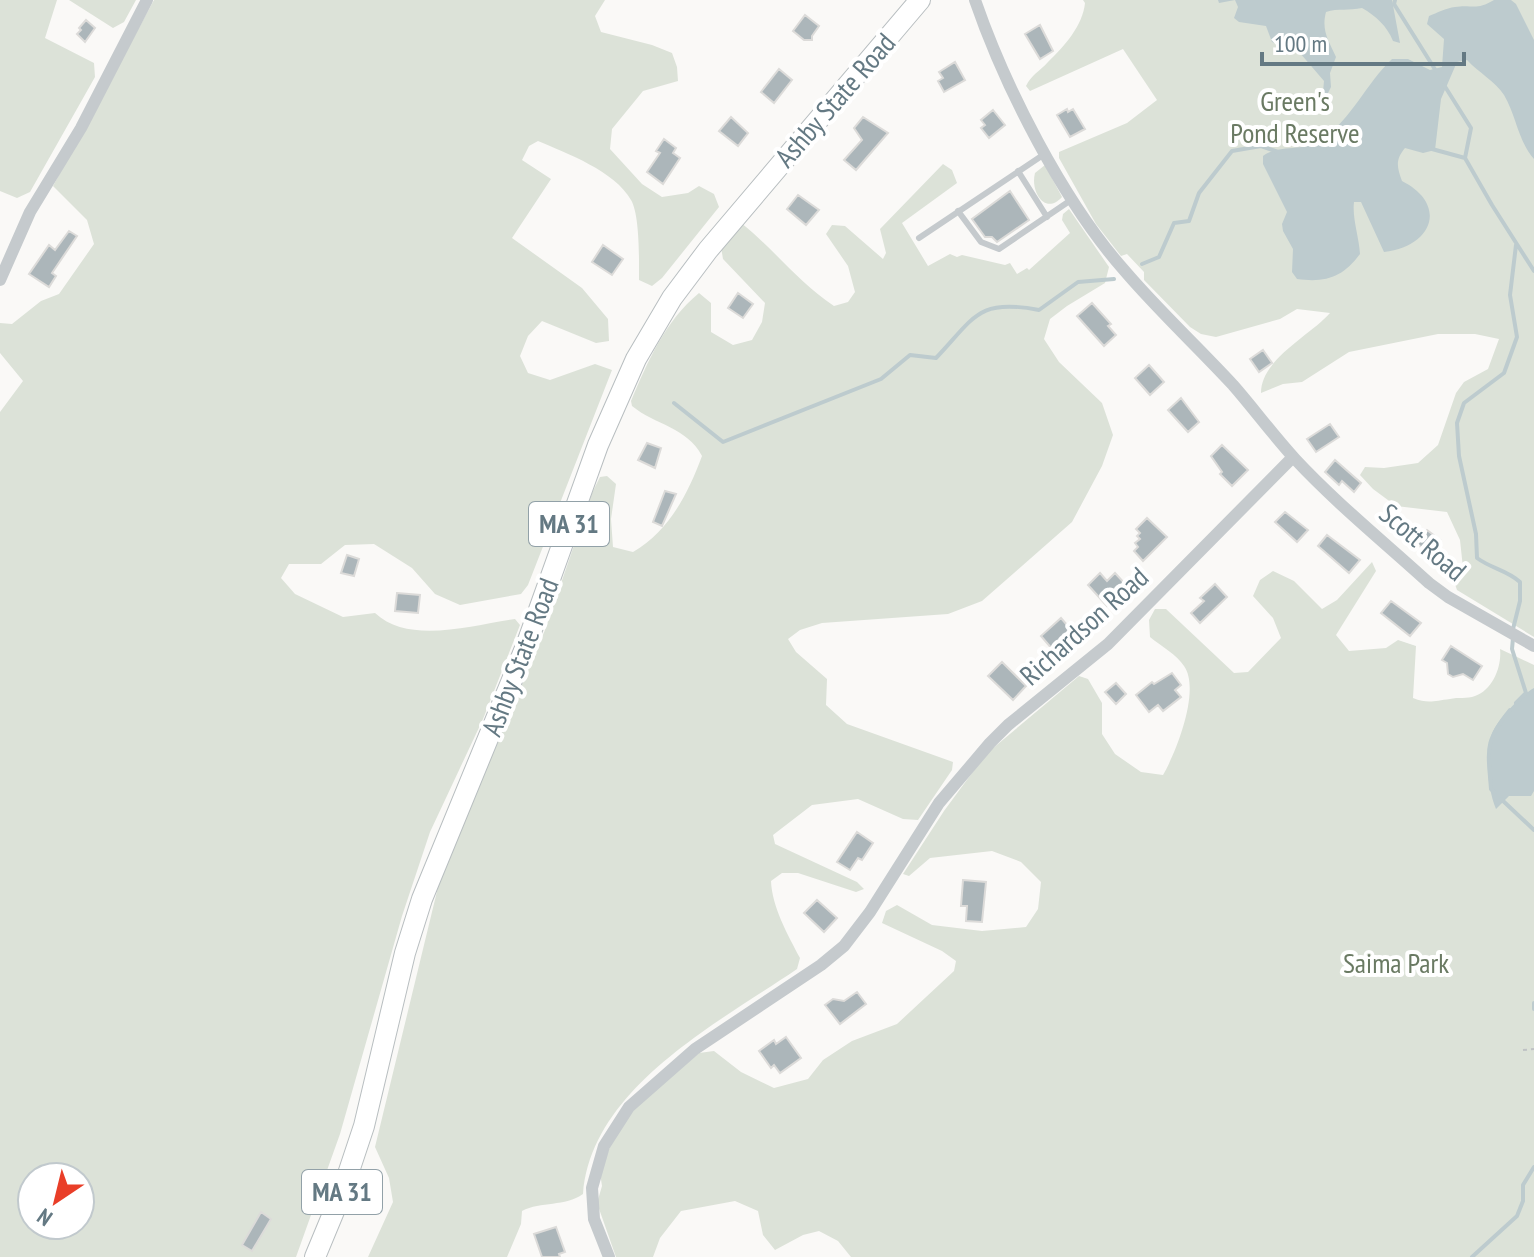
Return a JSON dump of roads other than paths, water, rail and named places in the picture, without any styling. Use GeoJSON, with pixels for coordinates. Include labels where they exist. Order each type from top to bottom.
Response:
{"type":"FeatureCollection","features":[{"type":"Feature","properties":{"kind":"main road","name":"Ashby State Road"},"geometry":{"type":"LineString","coordinates":[[315,1257],[342,1192],[364,1126],[405,953],[422,899],[508,691],[598,445],[631,369],[672,298],[708,250],[920,0]]}},
{"type":"Feature","properties":{"kind":"street"},"geometry":{"type":"LineString","coordinates":[[0,280],[30,212],[81,128],[147,0]]}},
{"type":"Feature","properties":{"kind":"street"},"geometry":{"type":"LineString","coordinates":[[975,0],[1006,76],[1046,153],[1095,235],[1234,386],[1293,457]]}},
{"type":"Feature","properties":{"kind":"street","name":"Scott Road"},"geometry":{"type":"LineString","coordinates":[[1293,457],[1429,583],[1534,646]]}},
{"type":"Feature","properties":{"kind":"street","name":"Richardson Road"},"geometry":{"type":"LineString","coordinates":[[609,1257],[594,1219],[592,1188],[604,1146],[629,1107],[695,1049],[821,965],[844,946],[870,912],[939,803],[990,743],[1108,644],[1293,457]]}},
{"type":"Feature","properties":{"kind":"lane"},"geometry":{"type":"LineString","coordinates":[[919,238],[1046,153]]}},
{"type":"Feature","properties":{"kind":"lane"},"geometry":{"type":"LineString","coordinates":[[1018,171],[1047,217]]}},
{"type":"Feature","properties":{"kind":"lane"},"geometry":{"type":"LineString","coordinates":[[958,211],[981,242],[999,249],[1073,199]]}},
{"type":"Feature","properties":{"kind":"waterway"},"geometry":{"type":"LineString","coordinates":[[1395,0],[1394,4],[1436,71]]}},
{"type":"Feature","properties":{"kind":"waterway"},"geometry":{"type":"LineString","coordinates":[[1444,85],[1471,128],[1465,158],[1534,271]]}},
{"type":"Feature","properties":{"kind":"waterway"},"geometry":{"type":"LineString","coordinates":[[1142,264],[1159,257],[1174,223],[1189,221],[1199,193],[1232,151],[1261,146],[1281,153]]}},
{"type":"Feature","properties":{"kind":"waterway"},"geometry":{"type":"LineString","coordinates":[[1432,149],[1465,158]]}},
{"type":"Feature","properties":{"kind":"waterway"},"geometry":{"type":"LineString","coordinates":[[1513,629],[1520,601],[1520,582],[1477,558],[1476,534],[1459,456],[1457,423],[1464,403],[1504,373],[1517,337],[1510,295],[1516,245]]}},
{"type":"Feature","properties":{"kind":"waterway"},"geometry":{"type":"LineString","coordinates":[[674,403],[723,442],[881,379],[910,355],[936,358],[970,322],[990,309],[1019,307],[1039,310],[1078,282],[1114,279]]}},
{"type":"Feature","properties":{"kind":"waterway"},"geometry":{"type":"LineString","coordinates":[[1513,638],[1512,649],[1526,693],[1516,703]]}},
{"type":"Feature","properties":{"kind":"waterway"},"geometry":{"type":"LineString","coordinates":[[1495,793],[1491,789],[1490,746],[1496,730],[1510,710]]}},
{"type":"Feature","properties":{"kind":"waterway"},"geometry":{"type":"LineString","coordinates":[[1501,799],[1534,830]]}},
{"type":"Feature","properties":{"kind":"waterway"},"geometry":{"type":"LineString","coordinates":[[1534,1003],[1534,1009]]}},
{"type":"Feature","properties":{"kind":"waterway"},"geometry":{"type":"LineString","coordinates":[[1472,1257],[1517,1216],[1523,1201],[1523,1185],[1534,1167]]}},
{"type":"Feature","properties":{"kind":"park label","name":"Green's Pond Reserve"},"geometry":{"type":"Point","coordinates":[1295,117]}},
{"type":"Feature","properties":{"kind":"park label","name":"Saima Park"},"geometry":{"type":"Point","coordinates":[1396,963]}}]}
